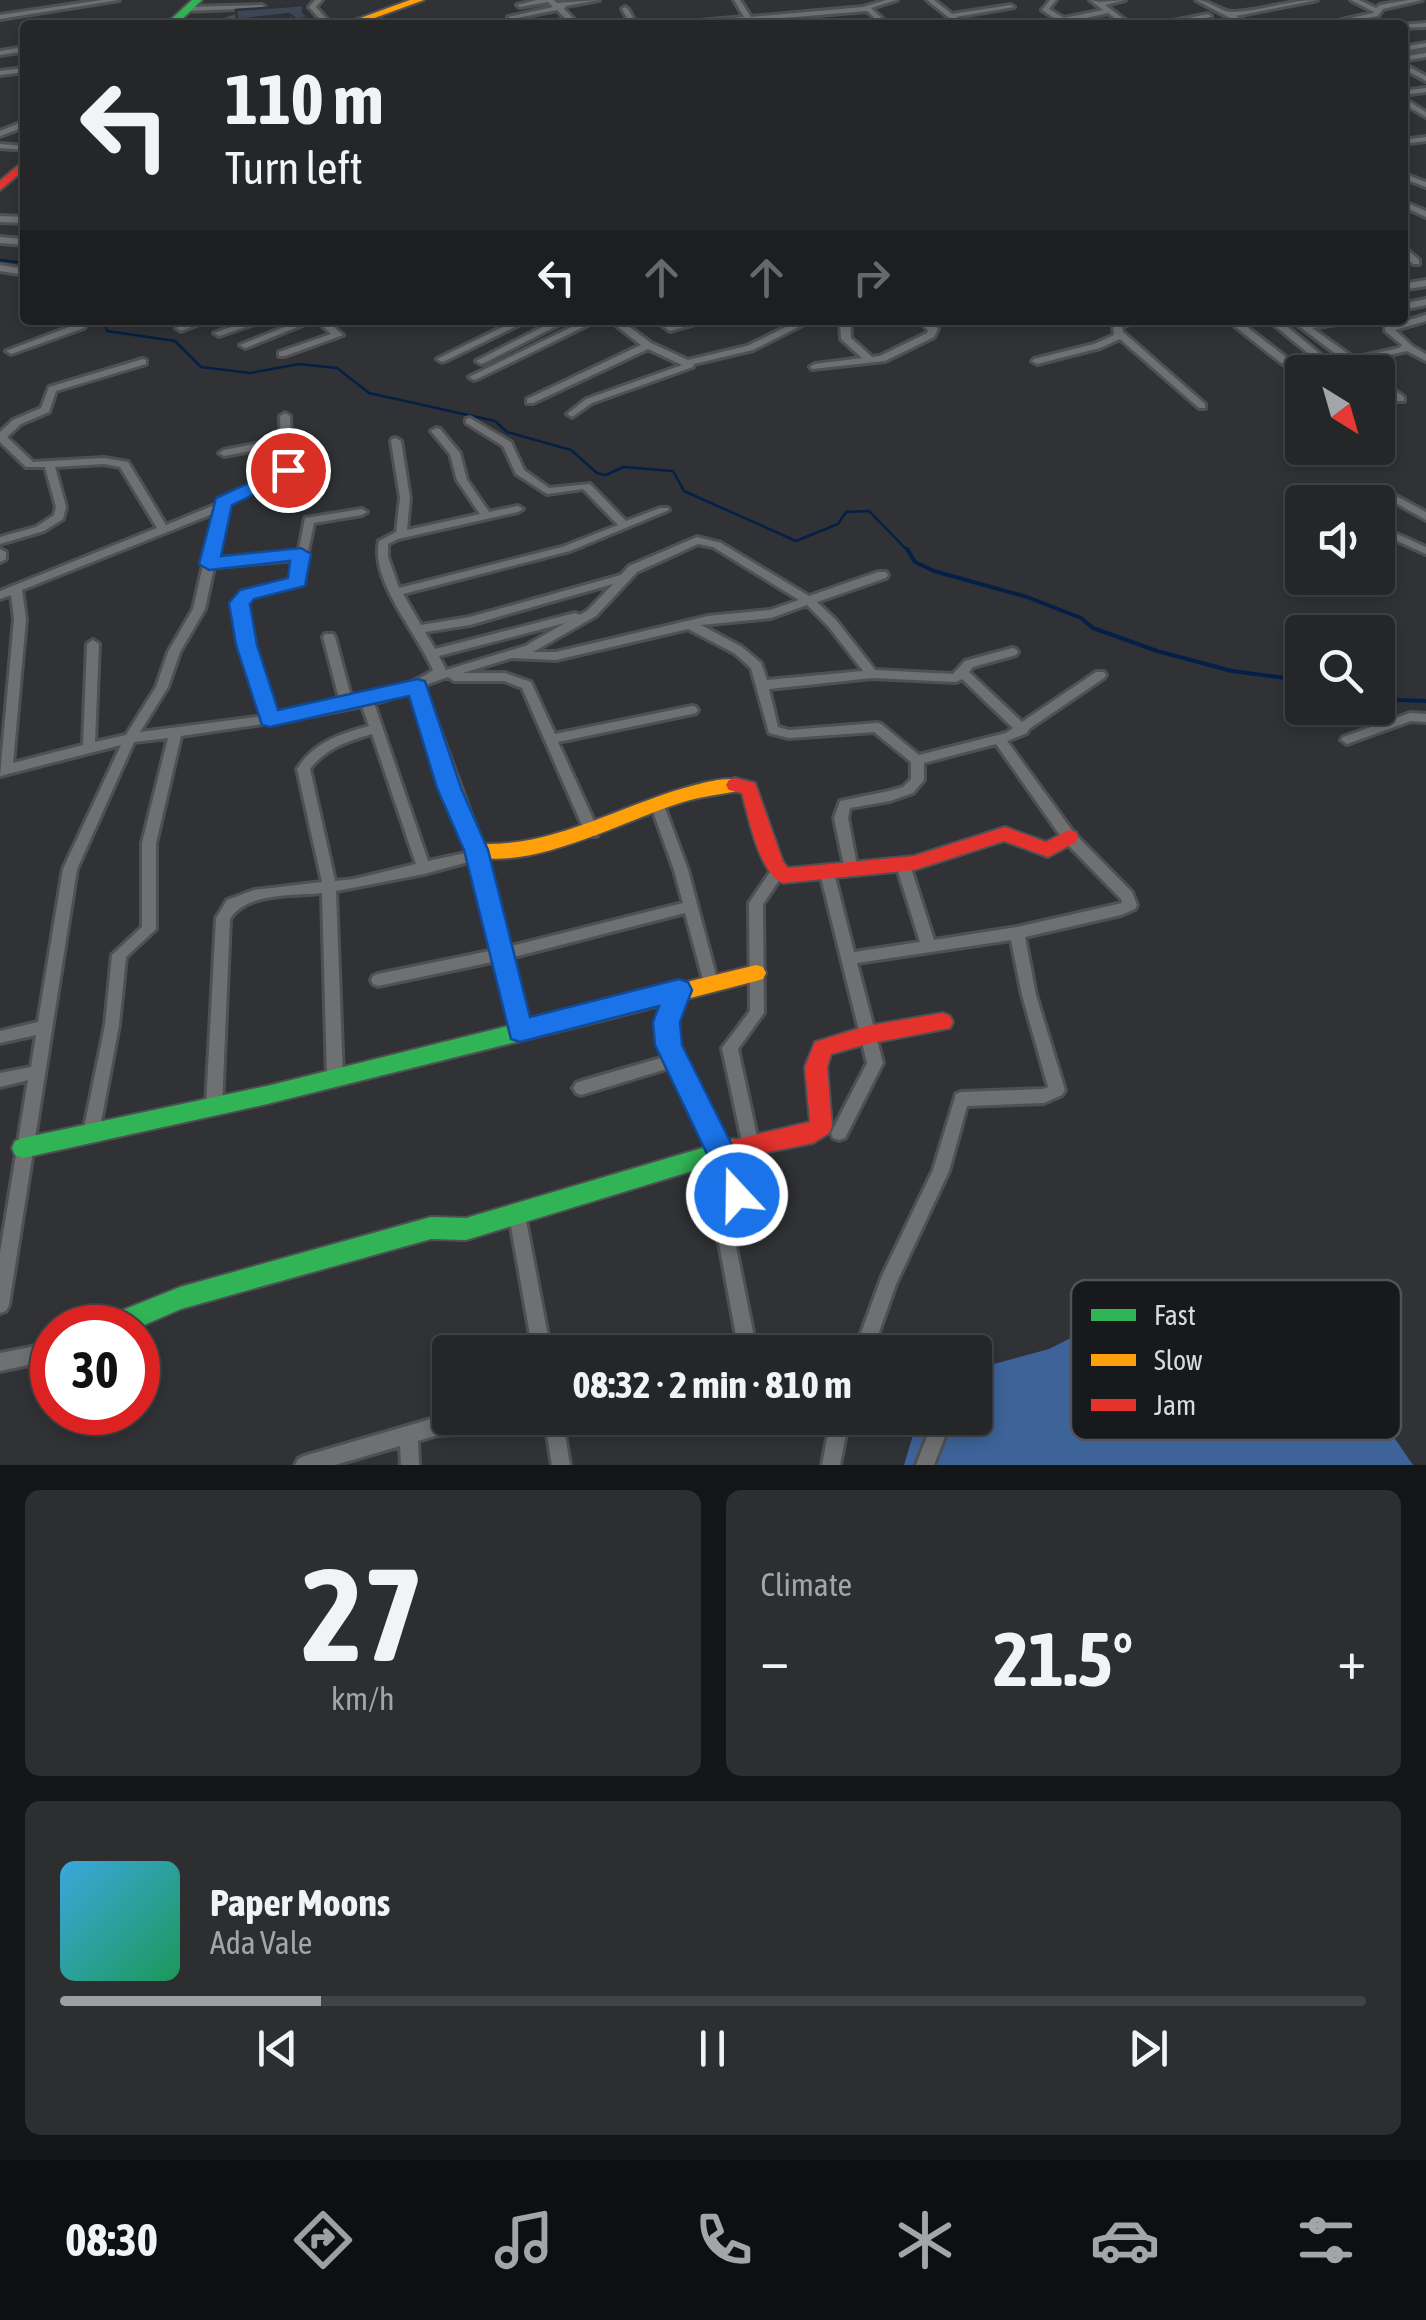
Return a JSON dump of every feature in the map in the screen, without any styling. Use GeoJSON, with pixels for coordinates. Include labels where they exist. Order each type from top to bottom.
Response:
{"type":"FeatureCollection","features":[{"type":"Feature","properties":{"kind":"street"},"geometry":{"type":"LineString","coordinates":[[0,14],[36,2],[63,0]]}},
{"type":"Feature","properties":{"kind":"street"},"geometry":{"type":"LineString","coordinates":[[0,14],[116,0]]}},
{"type":"Feature","properties":{"kind":"street"},"geometry":{"type":"LineString","coordinates":[[319,0],[312,7],[324,20]]}},
{"type":"Feature","properties":{"kind":"street"},"geometry":{"type":"LineString","coordinates":[[361,20],[419,0]]}},
{"type":"Feature","properties":{"kind":"street"},"geometry":{"type":"LineString","coordinates":[[520,5],[596,0]]}},
{"type":"Feature","properties":{"kind":"street"},"geometry":{"type":"LineString","coordinates":[[737,0],[746,15]]}},
{"type":"Feature","properties":{"kind":"street"},"geometry":{"type":"LineString","coordinates":[[723,20],[837,0]]}},
{"type":"Feature","properties":{"kind":"street"},"geometry":{"type":"LineString","coordinates":[[746,15],[866,9],[894,0]]}},
{"type":"Feature","properties":{"kind":"street"},"geometry":{"type":"LineString","coordinates":[[930,0],[956,20]]}},
{"type":"Feature","properties":{"kind":"street"},"geometry":{"type":"LineString","coordinates":[[1054,0],[1046,10],[1062,20]]}},
{"type":"Feature","properties":{"kind":"street"},"geometry":{"type":"LineString","coordinates":[[1096,2],[1122,0]]}},
{"type":"Feature","properties":{"kind":"street"},"geometry":{"type":"LineString","coordinates":[[1201,1],[1215,0]]}},
{"type":"Feature","properties":{"kind":"street"},"geometry":{"type":"LineString","coordinates":[[1230,15],[1314,0]]}},
{"type":"Feature","properties":{"kind":"street"},"geometry":{"type":"LineString","coordinates":[[1354,0],[1376,10],[1418,0]]}},
{"type":"Feature","properties":{"kind":"street"},"geometry":{"type":"LineString","coordinates":[[1201,1],[1239,20]]}},
{"type":"Feature","properties":{"kind":"street"},"geometry":{"type":"LineString","coordinates":[[1096,2],[1121,20]]}},
{"type":"Feature","properties":{"kind":"street"},"geometry":{"type":"LineString","coordinates":[[511,17],[555,3]]}},
{"type":"Feature","properties":{"kind":"street"},"geometry":{"type":"LineString","coordinates":[[951,16],[1008,4]]}},
{"type":"Feature","properties":{"kind":"street"},"geometry":{"type":"LineString","coordinates":[[192,5],[261,10],[229,20]]}},
{"type":"Feature","properties":{"kind":"street"},"geometry":{"type":"LineString","coordinates":[[625,9],[631,20]]}},
{"type":"Feature","properties":{"kind":"street"},"geometry":{"type":"LineString","coordinates":[[866,9],[878,20]]}},
{"type":"Feature","properties":{"kind":"street"},"geometry":{"type":"LineString","coordinates":[[1350,20],[1376,15],[1376,10]]}},
{"type":"Feature","properties":{"kind":"street"},"geometry":{"type":"LineString","coordinates":[[537,11],[545,20]]}},
{"type":"Feature","properties":{"kind":"street"},"geometry":{"type":"LineString","coordinates":[[1079,20],[1110,12]]}},
{"type":"Feature","properties":{"kind":"street"},"geometry":{"type":"LineString","coordinates":[[800,13],[804,20]]}},
{"type":"Feature","properties":{"kind":"street"},"geometry":{"type":"LineString","coordinates":[[1185,20],[1208,16]]}},
{"type":"Feature","properties":{"kind":"street"},"geometry":{"type":"LineString","coordinates":[[0,187],[20,169]]}},
{"type":"Feature","properties":{"kind":"street"},"geometry":{"type":"LineString","coordinates":[[1408,253],[1416,262]]}},
{"type":"Feature","properties":{"kind":"street"},"geometry":{"type":"LineString","coordinates":[[11,350],[84,325]]}},
{"type":"Feature","properties":{"kind":"street"},"geometry":{"type":"LineString","coordinates":[[181,328],[190,325]]}},
{"type":"Feature","properties":{"kind":"street"},"geometry":{"type":"LineString","coordinates":[[220,332],[244,325]]}},
{"type":"Feature","properties":{"kind":"street"},"geometry":{"type":"LineString","coordinates":[[244,345],[297,325]]}},
{"type":"Feature","properties":{"kind":"street"},"geometry":{"type":"LineString","coordinates":[[282,354],[338,335],[327,325]]}},
{"type":"Feature","properties":{"kind":"street"},"geometry":{"type":"LineString","coordinates":[[442,359],[513,325]]}},
{"type":"Feature","properties":{"kind":"street"},"geometry":{"type":"LineString","coordinates":[[481,361],[553,325]]}},
{"type":"Feature","properties":{"kind":"street"},"geometry":{"type":"LineString","coordinates":[[474,377],[582,325]]}},
{"type":"Feature","properties":{"kind":"street"},"geometry":{"type":"LineString","coordinates":[[621,325],[648,345],[688,364],[750,348],[797,325]]}},
{"type":"Feature","properties":{"kind":"street"},"geometry":{"type":"LineString","coordinates":[[845,325],[846,339],[871,361]]}},
{"type":"Feature","properties":{"kind":"street"},"geometry":{"type":"LineString","coordinates":[[814,367],[871,361],[927,338],[933,329],[929,325]]}},
{"type":"Feature","properties":{"kind":"street"},"geometry":{"type":"LineString","coordinates":[[1238,325],[1285,361]]}},
{"type":"Feature","properties":{"kind":"street"},"geometry":{"type":"LineString","coordinates":[[1279,325],[1316,355]]}},
{"type":"Feature","properties":{"kind":"street"},"geometry":{"type":"LineString","coordinates":[[1303,325],[1343,355]]}},
{"type":"Feature","properties":{"kind":"street"},"geometry":{"type":"LineString","coordinates":[[1399,325],[1388,328],[1426,358]]}},
{"type":"Feature","properties":{"kind":"street"},"geometry":{"type":"LineString","coordinates":[[1038,361],[1097,346],[1115,326],[1202,406]]}},
{"type":"Feature","properties":{"kind":"street"},"geometry":{"type":"LineString","coordinates":[[530,400],[648,345]]}},
{"type":"Feature","properties":{"kind":"street"},"geometry":{"type":"LineString","coordinates":[[1378,355],[1408,347]]}},
{"type":"Feature","properties":{"kind":"street"},"geometry":{"type":"LineString","coordinates":[[143,362],[52,389],[46,410],[17,422],[0,438],[22,462],[50,466],[104,461],[124,464],[164,531]]}},
{"type":"Feature","properties":{"kind":"street"},"geometry":{"type":"LineString","coordinates":[[572,414],[589,401],[685,369],[688,364]]}},
{"type":"Feature","properties":{"kind":"street"},"geometry":{"type":"LineString","coordinates":[[1395,394],[1401,399]]}},
{"type":"Feature","properties":{"kind":"street"},"geometry":{"type":"LineString","coordinates":[[0,595],[220,507],[232,495],[288,470],[285,416]]}},
{"type":"Feature","properties":{"kind":"street"},"geometry":{"type":"LineString","coordinates":[[470,421],[507,444],[520,472],[541,488],[554,491],[586,486],[624,525]]}},
{"type":"Feature","properties":{"kind":"street"},"geometry":{"type":"LineString","coordinates":[[436,430],[455,453],[462,480],[486,516]]}},
{"type":"Feature","properties":{"kind":"street"},"geometry":{"type":"LineString","coordinates":[[224,453],[288,441]]}},
{"type":"Feature","properties":{"kind":"street"},"geometry":{"type":"LineString","coordinates":[[396,441],[405,498],[401,535]]}},
{"type":"Feature","properties":{"kind":"street"},"geometry":{"type":"LineString","coordinates":[[0,541],[40,529],[59,518],[61,507],[50,466]]}},
{"type":"Feature","properties":{"kind":"street"},"geometry":{"type":"LineString","coordinates":[[1396,499],[1426,517]]}},
{"type":"Feature","properties":{"kind":"street"},"geometry":{"type":"LineString","coordinates":[[0,1305],[7,1202],[23,1148],[70,869],[130,738],[162,687],[174,652],[196,618],[220,507]]}},
{"type":"Feature","properties":{"kind":"street"},"geometry":{"type":"LineString","coordinates":[[436,677],[440,671],[398,592],[382,556],[382,547],[387,539],[401,535],[518,509]]}},
{"type":"Feature","properties":{"kind":"street"},"geometry":{"type":"LineString","coordinates":[[398,592],[550,554],[664,510]]}},
{"type":"Feature","properties":{"kind":"street"},"geometry":{"type":"LineString","coordinates":[[270,720],[247,645],[239,603],[247,594],[297,582],[309,520],[362,512]]}},
{"type":"Feature","properties":{"kind":"street"},"geometry":{"type":"LineString","coordinates":[[1395,536],[1426,551]]}},
{"type":"Feature","properties":{"kind":"street"},"geometry":{"type":"LineString","coordinates":[[418,629],[479,619],[512,606],[621,578],[668,551],[704,541],[717,545],[810,602],[841,632],[872,674]]}},
{"type":"Feature","properties":{"kind":"street"},"geometry":{"type":"LineString","coordinates":[[209,564],[301,554]]}},
{"type":"Feature","properties":{"kind":"street"},"geometry":{"type":"LineString","coordinates":[[514,656],[556,656],[689,624],[771,614],[882,574]]}},
{"type":"Feature","properties":{"kind":"street"},"geometry":{"type":"LineString","coordinates":[[16,590],[20,619],[3,770],[130,738],[270,720],[417,687],[436,677],[514,656],[592,613],[621,578]]}},
{"type":"Feature","properties":{"kind":"street"},"geometry":{"type":"LineString","coordinates":[[432,654],[592,613]]}},
{"type":"Feature","properties":{"kind":"street"},"geometry":{"type":"LineString","coordinates":[[689,624],[748,656],[763,685],[773,730],[790,734],[877,726],[917,760],[918,780],[908,790],[844,804],[841,818],[851,871]]}},
{"type":"Feature","properties":{"kind":"street"},"geometry":{"type":"LineString","coordinates":[[329,637],[347,704]]}},
{"type":"Feature","properties":{"kind":"street"},"geometry":{"type":"LineString","coordinates":[[89,747],[93,644]]}},
{"type":"Feature","properties":{"kind":"street"},"geometry":{"type":"LineString","coordinates":[[763,685],[872,674],[945,679],[963,672],[969,664],[1012,652]]}},
{"type":"Feature","properties":{"kind":"street"},"geometry":{"type":"LineString","coordinates":[[963,672],[1023,730]]}},
{"type":"Feature","properties":{"kind":"street"},"geometry":{"type":"LineString","coordinates":[[917,760],[1000,740],[1023,730],[1100,675]]}},
{"type":"Feature","properties":{"kind":"street"},"geometry":{"type":"LineString","coordinates":[[436,677],[517,679],[527,685],[592,832]]}},
{"type":"Feature","properties":{"kind":"street"},"geometry":{"type":"LineString","coordinates":[[417,687],[449,788],[476,852],[520,1030]]}},
{"type":"Feature","properties":{"kind":"street"},"geometry":{"type":"LineString","coordinates":[[366,700],[424,869]]}},
{"type":"Feature","properties":{"kind":"street"},"geometry":{"type":"LineString","coordinates":[[551,739],[692,710]]}},
{"type":"Feature","properties":{"kind":"street"},"geometry":{"type":"LineString","coordinates":[[1347,740],[1410,717],[1426,718]]}},
{"type":"Feature","properties":{"kind":"street"},"geometry":{"type":"LineString","coordinates":[[334,1078],[329,884],[303,768],[312,756],[335,742],[376,729]]}},
{"type":"Feature","properties":{"kind":"street"},"geometry":{"type":"LineString","coordinates":[[90,1133],[112,1025],[120,955],[149,929],[148,851],[176,732]]}},
{"type":"Feature","properties":{"kind":"street"},"geometry":{"type":"LineString","coordinates":[[848,959],[1017,933],[1121,910],[1130,904],[1128,896],[1069,837],[1000,740]]}},
{"type":"Feature","properties":{"kind":"street"},"geometry":{"type":"LineString","coordinates":[[214,1106],[226,911],[232,904],[259,894],[354,884],[424,869],[476,852],[592,832],[657,803],[744,784],[749,788],[778,872],[783,876],[903,865],[1005,834],[1048,850],[1069,837]]}},
{"type":"Feature","properties":{"kind":"street"},"geometry":{"type":"LineString","coordinates":[[657,803],[711,983]]}},
{"type":"Feature","properties":{"kind":"street"},"geometry":{"type":"LineString","coordinates":[[903,865],[929,947]]}},
{"type":"Feature","properties":{"kind":"street"},"geometry":{"type":"LineString","coordinates":[[751,1146],[730,1048],[757,1012],[756,904],[778,872]]}},
{"type":"Feature","properties":{"kind":"street"},"geometry":{"type":"LineString","coordinates":[[827,873],[875,1068],[839,1133]]}},
{"type":"Feature","properties":{"kind":"street"},"geometry":{"type":"LineString","coordinates":[[378,980],[500,955],[690,906]]}},
{"type":"Feature","properties":{"kind":"street"},"geometry":{"type":"LineString","coordinates":[[869,1335],[888,1282],[941,1171],[960,1100],[1044,1096],[1057,1090],[1017,933]]}},
{"type":"Feature","properties":{"kind":"street"},"geometry":{"type":"LineString","coordinates":[[23,1148],[334,1078],[756,973]]}},
{"type":"Feature","properties":{"kind":"street"},"geometry":{"type":"LineString","coordinates":[[679,990],[666,1033],[737,1190],[725,1226],[725,1240],[745,1335]]}},
{"type":"Feature","properties":{"kind":"street"},"geometry":{"type":"LineString","coordinates":[[160,1306],[431,1228],[466,1230],[721,1152],[820,1129],[818,1052],[828,1045],[866,1035],[942,1022]]}},
{"type":"Feature","properties":{"kind":"street"},"geometry":{"type":"LineString","coordinates":[[0,1037],[44,1026]]}},
{"type":"Feature","properties":{"kind":"street"},"geometry":{"type":"LineString","coordinates":[[581,1088],[676,1060]]}},
{"type":"Feature","properties":{"kind":"street"},"geometry":{"type":"LineString","coordinates":[[0,1080],[36,1072]]}},
{"type":"Feature","properties":{"kind":"street"},"geometry":{"type":"LineString","coordinates":[[516,1215],[539,1335]]}},
{"type":"Feature","properties":{"kind":"street"},"geometry":{"type":"LineString","coordinates":[[0,1362],[30,1356]]}},
{"type":"Feature","properties":{"kind":"street"},"geometry":{"type":"LineString","coordinates":[[304,1465],[432,1428]]}},
{"type":"Feature","properties":{"kind":"street"},"geometry":{"type":"LineString","coordinates":[[557,1435],[561,1465]]}},
{"type":"Feature","properties":{"kind":"street"},"geometry":{"type":"LineString","coordinates":[[832,1465],[837,1435]]}},
{"type":"Feature","properties":{"kind":"street"},"geometry":{"type":"LineString","coordinates":[[924,1465],[936,1435]]}},
{"type":"Feature","properties":{"kind":"street"},"geometry":{"type":"LineString","coordinates":[[408,1436],[410,1465]]}},
{"type":"Feature","properties":{"kind":"shaded area"},"geometry":{"type":"Polygon","coordinates":[[[1071,1338],[1071,1440],[1396,1440],[1413,1465],[904,1465],[913,1435],[992,1435],[992,1364],[1049,1349],[1071,1338]]]}},
{"type":"Feature","properties":{"kind":"building"},"geometry":{"type":"Polygon","coordinates":[[[304,5],[303,12],[309,17],[297,20],[289,14],[237,20],[236,10],[304,5]]]}},
{"type":"Feature","properties":{"kind":"waterway"},"geometry":{"type":"LineString","coordinates":[[0,260],[20,262]]}},
{"type":"Feature","properties":{"kind":"waterway"},"geometry":{"type":"LineString","coordinates":[[105,325],[107,331],[175,341],[201,367],[250,373],[299,364],[337,368],[369,393],[495,421],[507,432],[571,450],[597,473],[606,475],[623,467],[673,471],[684,491],[796,541],[838,524],[846,512],[869,511],[908,551]]}},
{"type":"Feature","properties":{"kind":"waterway"},"geometry":{"type":"LineString","coordinates":[[907,549],[915,562],[934,571],[1027,597],[1081,618],[1093,628],[1157,651],[1232,671],[1285,678]]}},
{"type":"Feature","properties":{"kind":"waterway"},"geometry":{"type":"LineString","coordinates":[[1395,698],[1426,701]]}},
{"type":"Feature","properties":{"kind":"traffic: fast"},"geometry":{"type":"LineString","coordinates":[[175,20],[197,0]]}},
{"type":"Feature","properties":{"kind":"traffic: fast"},"geometry":{"type":"LineString","coordinates":[[23,1148],[267,1095],[609,1010]]}},
{"type":"Feature","properties":{"kind":"traffic: fast"},"geometry":{"type":"LineString","coordinates":[[160,1306],[431,1228],[466,1229],[733,1149]]}},
{"type":"Feature","properties":{"kind":"traffic: slow"},"geometry":{"type":"LineString","coordinates":[[361,20],[419,0]]}},
{"type":"Feature","properties":{"kind":"traffic: slow"},"geometry":{"type":"LineString","coordinates":[[417,687],[476,850],[505,850],[550,842],[682,795],[735,785]]}},
{"type":"Feature","properties":{"kind":"traffic: slow"},"geometry":{"type":"LineString","coordinates":[[609,1010],[756,973]]}},
{"type":"Feature","properties":{"kind":"traffic: jam"},"geometry":{"type":"LineString","coordinates":[[0,187],[20,168]]}},
{"type":"Feature","properties":{"kind":"traffic: jam"},"geometry":{"type":"LineString","coordinates":[[735,785],[749,788],[774,865],[783,876],[914,863],[1005,834],[1048,850],[1069,837]]}},
{"type":"Feature","properties":{"kind":"traffic: jam"},"geometry":{"type":"LineString","coordinates":[[733,1149],[813,1133],[821,1126],[816,1067],[822,1048],[867,1035],[943,1022]]}},
{"type":"Feature","properties":{"kind":"route"},"geometry":{"type":"LineString","coordinates":[[288,470],[223,502],[209,564],[301,554],[297,582],[247,594],[239,603],[247,645],[270,720],[417,687],[449,788],[476,850],[520,1030],[679,990],[666,1022],[669,1045],[721,1152],[737,1195]]}}]}
